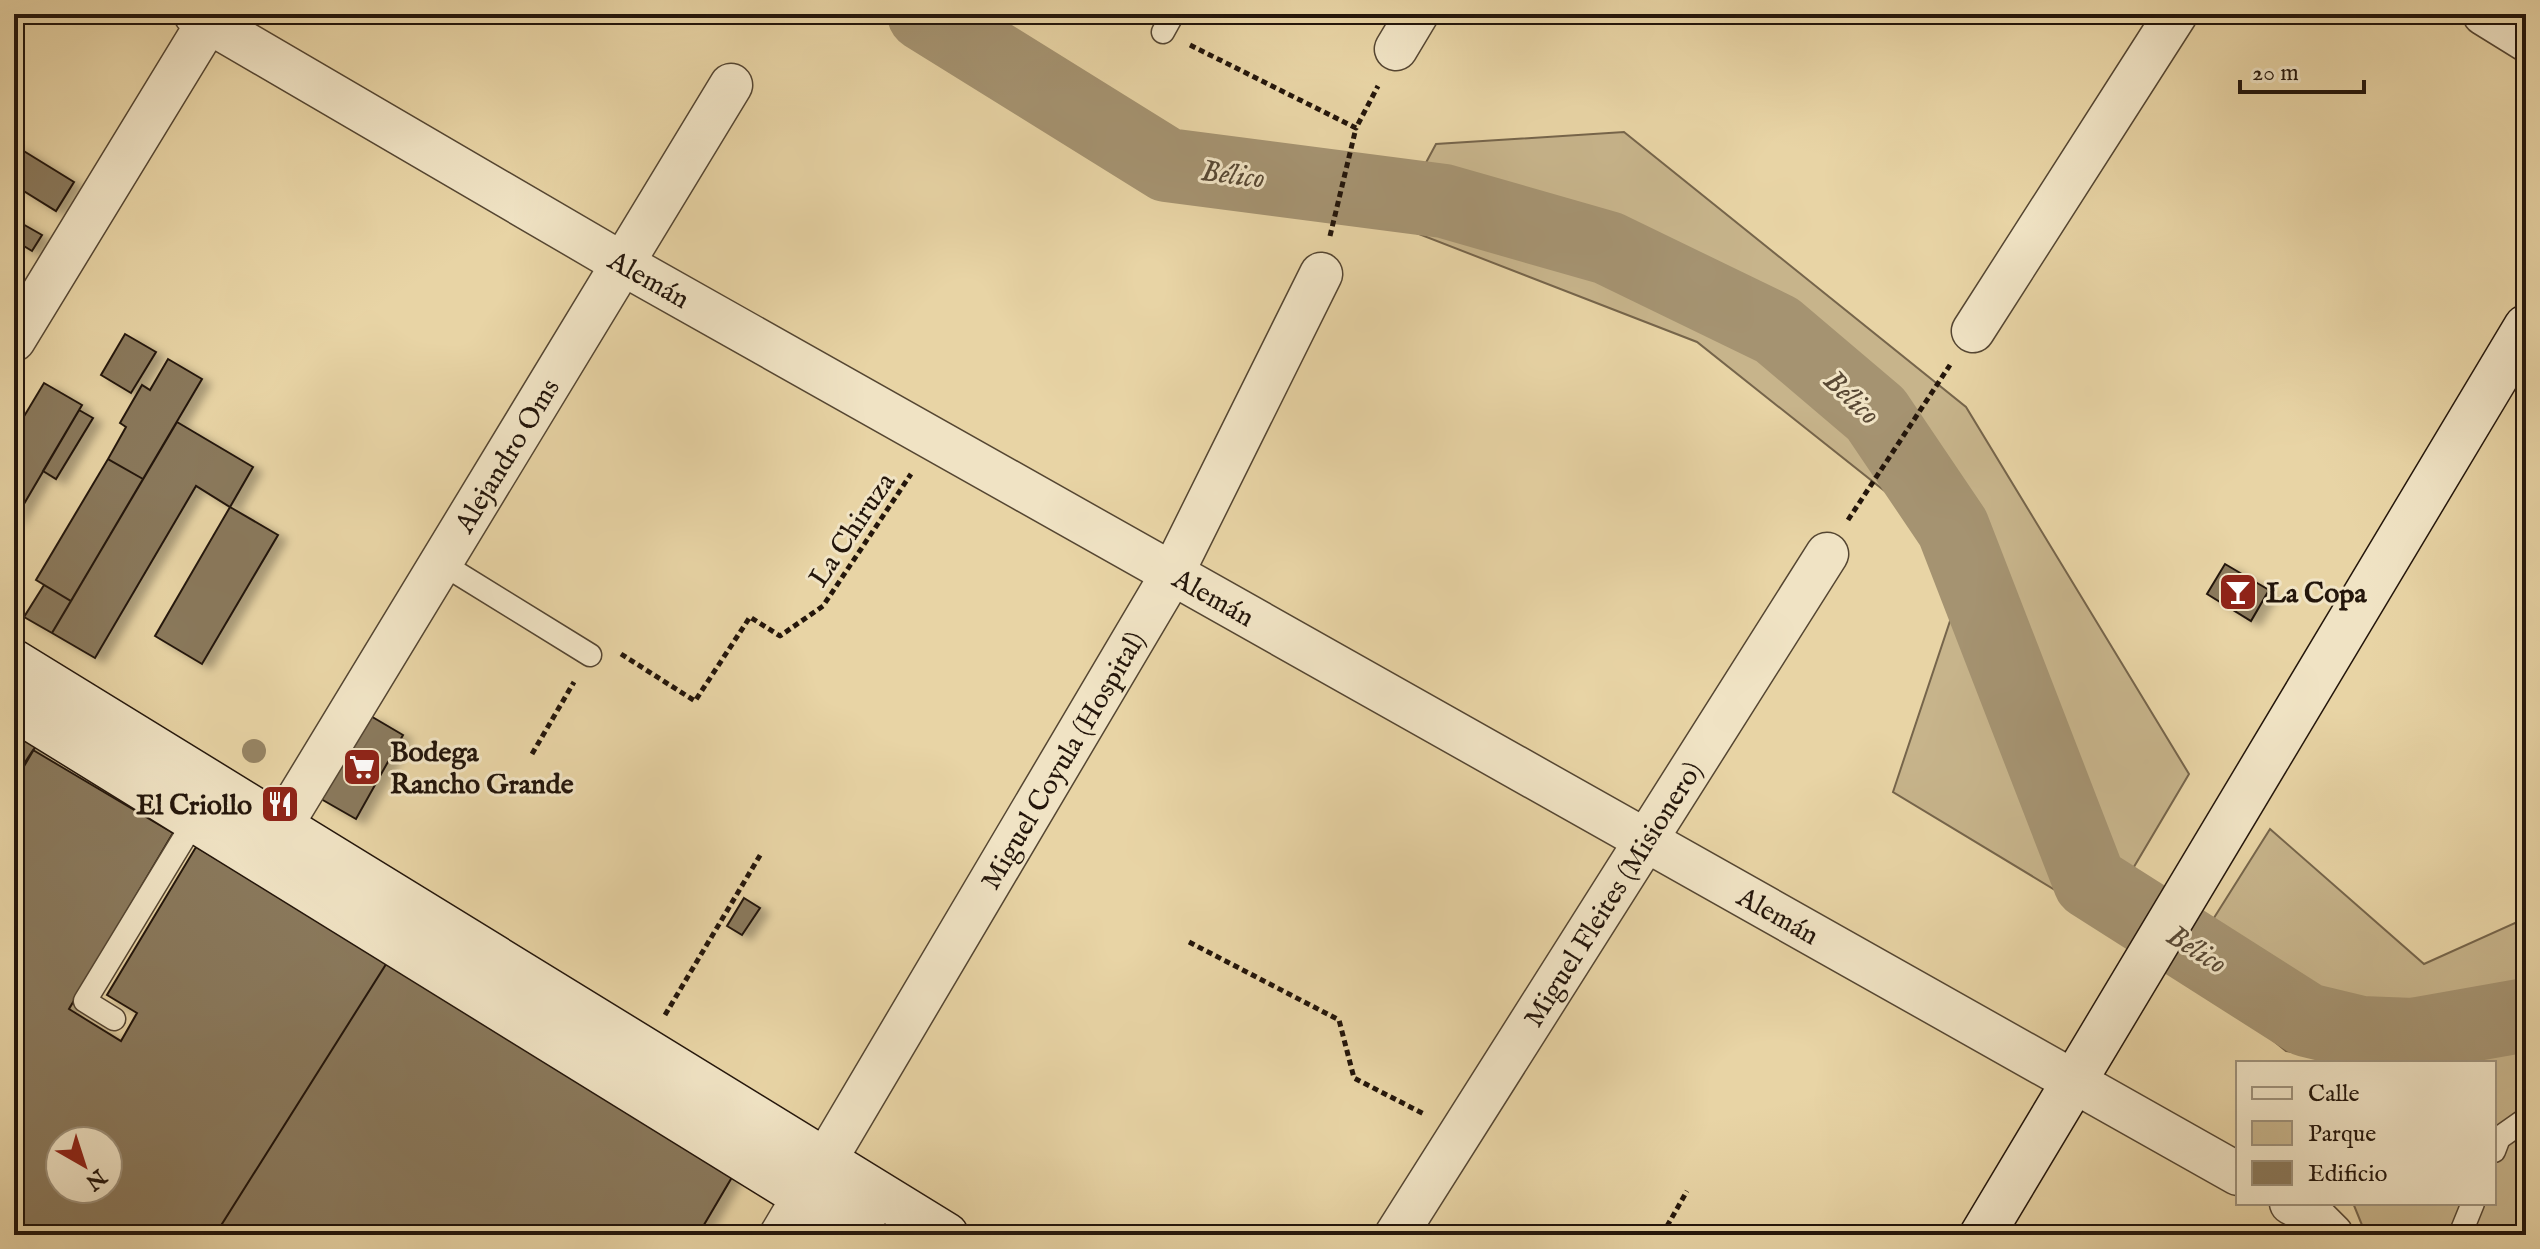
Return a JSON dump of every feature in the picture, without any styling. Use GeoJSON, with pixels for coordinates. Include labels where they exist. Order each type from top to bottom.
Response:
{"type":"FeatureCollection","features":[{"type":"Feature","properties":{"kind":"main road"},"geometry":{"type":"LineString","coordinates":[[1982,1235],[2526,327]]}},
{"type":"Feature","properties":{"kind":"main road"},"geometry":{"type":"LineString","coordinates":[[14,662],[644,1050],[814,1180],[866,1235]]}},
{"type":"Feature","properties":{"kind":"main road"},"geometry":{"type":"LineString","coordinates":[[14,708],[195,820],[814,1180],[946,1235]]}},
{"type":"Feature","properties":{"kind":"street"},"geometry":{"type":"LineString","coordinates":[[1396,49],[1417,14]]}},
{"type":"Feature","properties":{"kind":"street"},"geometry":{"type":"LineString","coordinates":[[1973,331],[2176,14]]}},
{"type":"Feature","properties":{"kind":"street"},"geometry":{"type":"LineString","coordinates":[[2484,14],[2526,40]]}},
{"type":"Feature","properties":{"kind":"street"},"geometry":{"type":"LineString","coordinates":[[14,340],[206,17]]}},
{"type":"Feature","properties":{"kind":"street","name":"Alemán"},"geometry":{"type":"LineString","coordinates":[[206,17],[623,264],[2236,1173]]}},
{"type":"Feature","properties":{"kind":"street","name":"Alejandro Oms"},"geometry":{"type":"LineString","coordinates":[[281,826],[731,85]]}},
{"type":"Feature","properties":{"kind":"street","name":"Miguel Coyula (Hospital)"},"geometry":{"type":"LineString","coordinates":[[781,1235],[1172,574],[1321,274]]}},
{"type":"Feature","properties":{"kind":"street","name":"Miguel Fleites (Misionero)"},"geometry":{"type":"LineString","coordinates":[[1396,1235],[1827,554]]}},
{"type":"Feature","properties":{"kind":"street"},"geometry":{"type":"LineString","coordinates":[[2295,1205],[2311,1214],[2332,1235]]}},
{"type":"Feature","properties":{"kind":"lane"},"geometry":{"type":"LineString","coordinates":[[441,563],[590,655]]}},
{"type":"Feature","properties":{"kind":"lane"},"geometry":{"type":"LineString","coordinates":[[114,1019],[85,1001],[195,820]]}},
{"type":"Feature","properties":{"kind":"lane"},"geometry":{"type":"LineString","coordinates":[[2496,1146],[2499,1138],[2526,1119]]}},
{"type":"Feature","properties":{"kind":"lane"},"geometry":{"type":"LineString","coordinates":[[2460,1235],[2472,1205]]}},
{"type":"Feature","properties":{"kind":"path"},"geometry":{"type":"LineString","coordinates":[[1168,23],[1356,128]]}},
{"type":"Feature","properties":{"kind":"path"},"geometry":{"type":"LineString","coordinates":[[1332,229],[1356,128],[1396,49]]}},
{"type":"Feature","properties":{"kind":"path"},"geometry":{"type":"LineString","coordinates":[[1863,496],[1973,331]]}},
{"type":"Feature","properties":{"kind":"path","name":"La Chiruza"},"geometry":{"type":"LineString","coordinates":[[590,655],[613,648],[695,701],[750,617],[780,636],[823,606],[934,440]]}},
{"type":"Feature","properties":{"kind":"path"},"geometry":{"type":"LineString","coordinates":[[532,754],[590,655]]}},
{"type":"Feature","properties":{"kind":"path"},"geometry":{"type":"LineString","coordinates":[[644,1050],[762,852]]}},
{"type":"Feature","properties":{"kind":"path"},"geometry":{"type":"LineString","coordinates":[[1189,942],[1339,1020],[1354,1078],[1460,1133]]}},
{"type":"Feature","properties":{"kind":"path"},"geometry":{"type":"LineString","coordinates":[[1662,1235],[1687,1191]]}},
{"type":"Feature","properties":{"kind":"green space"},"geometry":{"type":"Polygon","coordinates":[[[1624,132],[1966,407],[2189,774],[2103,919],[1893,792],[1954,609],[1901,504],[1697,342],[1393,224],[1436,144],[1624,132]]]}},
{"type":"Feature","properties":{"kind":"green space"},"geometry":{"type":"Polygon","coordinates":[[[2270,829],[2424,964],[2526,918],[2526,1235],[2366,1235],[2354,1205],[2496,1205],[2496,1061],[2342,1061],[2286,1051],[2183,967],[2270,829]]]}},
{"type":"Feature","properties":{"kind":"building"},"geometry":{"type":"Polygon","coordinates":[[[2526,75],[2526,96],[2517,91],[2526,75]]]}},
{"type":"Feature","properties":{"kind":"building"},"geometry":{"type":"Polygon","coordinates":[[[14,145],[74,182],[56,211],[14,185],[14,145]]]}},
{"type":"Feature","properties":{"kind":"building"},"geometry":{"type":"Polygon","coordinates":[[[14,219],[42,235],[32,251],[14,240],[14,219]]]}},
{"type":"Feature","properties":{"kind":"building"},"geometry":{"type":"Polygon","coordinates":[[[125,334],[156,352],[131,393],[101,375],[125,334]]]}},
{"type":"Feature","properties":{"kind":"building"},"geometry":{"type":"Polygon","coordinates":[[[168,359],[202,379],[143,479],[108,459],[126,427],[120,423],[142,385],[150,390],[168,359]]]}},
{"type":"Feature","properties":{"kind":"building"},"geometry":{"type":"Polygon","coordinates":[[[44,383],[82,405],[14,521],[14,433],[44,383]]]}},
{"type":"Feature","properties":{"kind":"building"},"geometry":{"type":"Polygon","coordinates":[[[79,410],[93,418],[56,479],[43,471],[79,410]]]}},
{"type":"Feature","properties":{"kind":"building"},"geometry":{"type":"Polygon","coordinates":[[[177,422],[253,467],[230,507],[196,486],[95,658],[52,633],[177,422]]]}},
{"type":"Feature","properties":{"kind":"building"},"geometry":{"type":"Polygon","coordinates":[[[108,459],[143,479],[71,601],[36,580],[108,459]]]}},
{"type":"Feature","properties":{"kind":"building"},"geometry":{"type":"Polygon","coordinates":[[[230,507],[278,535],[202,664],[155,636],[230,507]]]}},
{"type":"Feature","properties":{"kind":"building","name":"La Copa"},"geometry":{"type":"Polygon","coordinates":[[[2225,564],[2269,590],[2251,621],[2207,594],[2225,564]]]}},
{"type":"Feature","properties":{"kind":"building"},"geometry":{"type":"Polygon","coordinates":[[[44,585],[71,601],[52,633],[24,617],[44,585]]]}},
{"type":"Feature","properties":{"kind":"building"},"geometry":{"type":"Polygon","coordinates":[[[14,714],[44,732],[16,780],[14,779],[14,714]]]}},
{"type":"Feature","properties":{"kind":"building","name":"Bodega Rancho Grande"},"geometry":{"type":"Polygon","coordinates":[[[369,715],[403,735],[356,819],[321,799],[369,715]]]}},
{"type":"Feature","properties":{"kind":"building"},"geometry":{"type":"Polygon","coordinates":[[[33,750],[173,833],[69,1009],[121,1041],[137,1013],[107,995],[196,847],[388,961],[215,1235],[14,1235],[14,779],[33,750]]]}},
{"type":"Feature","properties":{"kind":"building"},"geometry":{"type":"Polygon","coordinates":[[[744,898],[760,908],[742,935],[727,926],[744,898]]]}},
{"type":"Feature","properties":{"kind":"building"},"geometry":{"type":"Polygon","coordinates":[[[388,961],[738,1167],[698,1235],[215,1235],[388,961]]]}},
{"type":"Feature","properties":{"kind":"waterway","name":"Bélico"},"geometry":{"type":"LineString","coordinates":[[924,14],[1167,165],[1444,201],[1608,248],[1777,330],[1876,414],[1953,528],[2090,882],[2307,1020],[2361,1033],[2413,1035],[2526,1015]]}},
{"type":"Feature","properties":{"kind":"place","name":"La Copa"},"geometry":{"type":"Point","coordinates":[2238,592]}},
{"type":"Feature","properties":{"kind":"place","name":"Bodega Rancho Grande"},"geometry":{"type":"Point","coordinates":[362,767]}},
{"type":"Feature","properties":{"kind":"place","name":"El Criollo"},"geometry":{"type":"Point","coordinates":[280,804]}}]}
